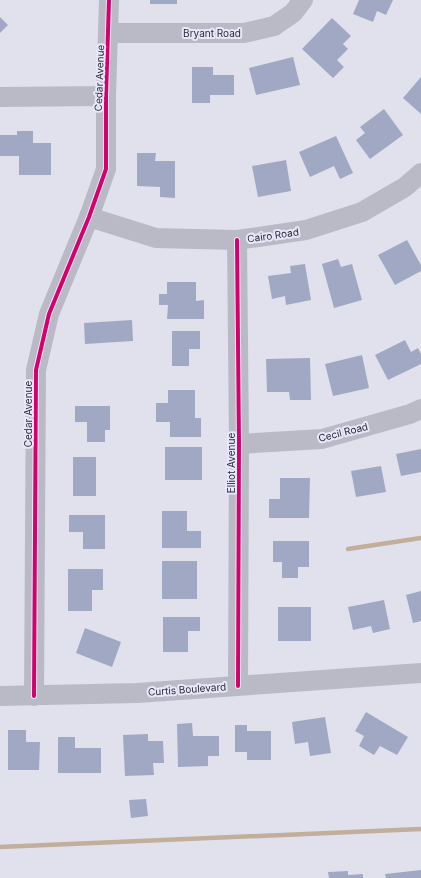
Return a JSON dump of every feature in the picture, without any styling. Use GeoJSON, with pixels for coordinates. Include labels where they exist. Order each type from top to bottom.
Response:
{"type":"FeatureCollection","features":[{"type":"Feature","properties":{"kind":"street","name":"Cedar Avenue"},"geometry":{"type":"LineString","coordinates":[[34,696],[36,370],[49,314],[89,217],[106,170],[106,96],[109,0]]}},
{"type":"Feature","properties":{"kind":"street","name":"Bryant Road"},"geometry":{"type":"LineString","coordinates":[[109,33],[244,33],[274,26],[294,13],[303,0]]}},
{"type":"Feature","properties":{"kind":"street"},"geometry":{"type":"LineString","coordinates":[[0,98],[106,96]]}},
{"type":"Feature","properties":{"kind":"street","name":"Cairo Road"},"geometry":{"type":"LineString","coordinates":[[89,217],[156,238],[237,240],[306,230],[362,212],[405,187],[421,173]]}},
{"type":"Feature","properties":{"kind":"street","name":"Elliot Avenue"},"geometry":{"type":"LineString","coordinates":[[237,240],[239,444],[238,686]]}},
{"type":"Feature","properties":{"kind":"street","name":"Cecil Road"},"geometry":{"type":"LineString","coordinates":[[239,444],[322,439],[410,414],[421,409]]}},
{"type":"Feature","properties":{"kind":"street","name":"Curtis Boulevard"},"geometry":{"type":"LineString","coordinates":[[0,696],[137,693],[421,673]]}},
{"type":"Feature","properties":{"kind":"building"},"geometry":{"type":"Polygon","coordinates":[[[150,0],[177,0],[177,4],[150,4],[150,0]]]}},
{"type":"Feature","properties":{"kind":"building"},"geometry":{"type":"Polygon","coordinates":[[[359,0],[393,0],[386,15],[377,11],[373,22],[353,14],[359,0]]]}},
{"type":"Feature","properties":{"kind":"building"},"geometry":{"type":"Polygon","coordinates":[[[0,17],[8,25],[0,33],[0,17]]]}},
{"type":"Feature","properties":{"kind":"building"},"geometry":{"type":"Polygon","coordinates":[[[332,18],[351,36],[343,44],[348,49],[337,60],[344,67],[333,78],[302,49],[332,18]]]}},
{"type":"Feature","properties":{"kind":"building"},"geometry":{"type":"Polygon","coordinates":[[[293,57],[300,85],[256,95],[249,68],[293,57]]]}},
{"type":"Feature","properties":{"kind":"building"},"geometry":{"type":"Polygon","coordinates":[[[192,67],[213,67],[213,75],[234,75],[234,95],[210,95],[210,103],[192,103],[192,67]]]}},
{"type":"Feature","properties":{"kind":"building"},"geometry":{"type":"Polygon","coordinates":[[[421,77],[421,114],[403,98],[421,77]]]}},
{"type":"Feature","properties":{"kind":"building"},"geometry":{"type":"Polygon","coordinates":[[[384,109],[403,135],[370,159],[356,140],[365,133],[360,127],[384,109]]]}},
{"type":"Feature","properties":{"kind":"building"},"geometry":{"type":"Polygon","coordinates":[[[17,131],[33,131],[33,143],[51,143],[51,175],[19,175],[19,156],[0,156],[0,135],[17,135],[17,131]]]}},
{"type":"Feature","properties":{"kind":"building"},"geometry":{"type":"Polygon","coordinates":[[[336,136],[353,173],[340,179],[334,166],[310,177],[299,152],[336,136]]]}},
{"type":"Feature","properties":{"kind":"building"},"geometry":{"type":"Polygon","coordinates":[[[137,153],[156,153],[155,161],[175,161],[175,198],[160,197],[160,187],[137,186],[137,153]]]}},
{"type":"Feature","properties":{"kind":"building"},"geometry":{"type":"Polygon","coordinates":[[[286,160],[291,191],[258,197],[252,166],[286,160]]]}},
{"type":"Feature","properties":{"kind":"building"},"geometry":{"type":"Polygon","coordinates":[[[407,240],[421,265],[421,271],[395,285],[378,255],[407,240]]]}},
{"type":"Feature","properties":{"kind":"building"},"geometry":{"type":"Polygon","coordinates":[[[338,259],[341,267],[352,264],[362,300],[334,308],[322,264],[338,259]]]}},
{"type":"Feature","properties":{"kind":"building"},"geometry":{"type":"Polygon","coordinates":[[[305,264],[311,300],[286,305],[285,296],[272,299],[268,276],[291,273],[290,266],[305,264]]]}},
{"type":"Feature","properties":{"kind":"building"},"geometry":{"type":"Polygon","coordinates":[[[167,282],[196,282],[196,301],[204,300],[204,319],[167,319],[168,305],[159,305],[159,294],[167,294],[167,282]]]}},
{"type":"Feature","properties":{"kind":"building"},"geometry":{"type":"Polygon","coordinates":[[[132,320],[133,341],[85,344],[84,323],[132,320]]]}},
{"type":"Feature","properties":{"kind":"building"},"geometry":{"type":"Polygon","coordinates":[[[172,331],[200,331],[200,349],[189,349],[189,366],[172,366],[172,331]]]}},
{"type":"Feature","properties":{"kind":"building"},"geometry":{"type":"Polygon","coordinates":[[[405,340],[411,352],[418,348],[421,354],[421,364],[388,380],[375,355],[405,340]]]}},
{"type":"Feature","properties":{"kind":"building"},"geometry":{"type":"Polygon","coordinates":[[[362,355],[369,388],[333,396],[325,364],[362,355]]]}},
{"type":"Feature","properties":{"kind":"building"},"geometry":{"type":"Polygon","coordinates":[[[310,358],[311,400],[290,400],[289,392],[267,392],[266,359],[310,358]]]}},
{"type":"Feature","properties":{"kind":"building"},"geometry":{"type":"Polygon","coordinates":[[[168,390],[195,390],[195,418],[201,418],[201,437],[170,437],[170,422],[156,422],[156,403],[168,403],[168,390]]]}},
{"type":"Feature","properties":{"kind":"building"},"geometry":{"type":"Polygon","coordinates":[[[75,406],[110,406],[110,430],[105,430],[105,442],[87,442],[87,422],[75,422],[75,406]]]}},
{"type":"Feature","properties":{"kind":"building"},"geometry":{"type":"Polygon","coordinates":[[[165,447],[202,447],[202,480],[165,480],[165,447]]]}},
{"type":"Feature","properties":{"kind":"building"},"geometry":{"type":"Polygon","coordinates":[[[421,449],[421,472],[401,476],[396,454],[421,449]]]}},
{"type":"Feature","properties":{"kind":"building"},"geometry":{"type":"Polygon","coordinates":[[[73,457],[96,457],[96,496],[73,496],[73,457]]]}},
{"type":"Feature","properties":{"kind":"building"},"geometry":{"type":"Polygon","coordinates":[[[381,466],[386,492],[356,497],[351,471],[381,466]]]}},
{"type":"Feature","properties":{"kind":"building"},"geometry":{"type":"Polygon","coordinates":[[[280,478],[310,478],[309,518],[269,518],[269,499],[280,499],[280,478]]]}},
{"type":"Feature","properties":{"kind":"building"},"geometry":{"type":"Polygon","coordinates":[[[162,511],[187,511],[187,531],[201,531],[201,548],[162,548],[162,511]]]}},
{"type":"Feature","properties":{"kind":"building"},"geometry":{"type":"Polygon","coordinates":[[[69,515],[105,515],[105,549],[83,549],[83,532],[69,532],[69,515]]]}},
{"type":"Feature","properties":{"kind":"building"},"geometry":{"type":"Polygon","coordinates":[[[273,541],[309,541],[309,567],[298,567],[298,578],[282,578],[282,562],[273,562],[273,541]]]}},
{"type":"Feature","properties":{"kind":"building"},"geometry":{"type":"Polygon","coordinates":[[[162,561],[197,561],[197,599],[162,599],[162,561]]]}},
{"type":"Feature","properties":{"kind":"building"},"geometry":{"type":"Polygon","coordinates":[[[68,569],[103,569],[103,590],[92,590],[92,611],[68,611],[68,569]]]}},
{"type":"Feature","properties":{"kind":"building"},"geometry":{"type":"Polygon","coordinates":[[[421,591],[421,621],[413,623],[406,595],[421,591]]]}},
{"type":"Feature","properties":{"kind":"building"},"geometry":{"type":"Polygon","coordinates":[[[384,600],[390,629],[373,633],[371,626],[353,630],[348,607],[384,600]]]}},
{"type":"Feature","properties":{"kind":"building"},"geometry":{"type":"Polygon","coordinates":[[[278,607],[311,607],[311,641],[278,641],[278,607]]]}},
{"type":"Feature","properties":{"kind":"building"},"geometry":{"type":"Polygon","coordinates":[[[163,617],[200,617],[200,631],[188,631],[188,652],[163,652],[163,617]]]}},
{"type":"Feature","properties":{"kind":"building"},"geometry":{"type":"Polygon","coordinates":[[[85,628],[121,642],[112,667],[76,653],[85,628]]]}},
{"type":"Feature","properties":{"kind":"building"},"geometry":{"type":"Polygon","coordinates":[[[366,712],[408,737],[397,755],[380,746],[374,755],[359,746],[364,736],[355,731],[366,712]]]}},
{"type":"Feature","properties":{"kind":"building"},"geometry":{"type":"Polygon","coordinates":[[[325,717],[331,753],[310,756],[308,742],[295,744],[292,722],[325,717]]]}},
{"type":"Feature","properties":{"kind":"building"},"geometry":{"type":"Polygon","coordinates":[[[192,723],[193,736],[219,736],[219,756],[208,756],[208,766],[178,767],[177,724],[192,723]]]}},
{"type":"Feature","properties":{"kind":"building"},"geometry":{"type":"Polygon","coordinates":[[[235,725],[247,725],[247,731],[271,731],[271,760],[247,760],[247,752],[235,752],[235,725]]]}},
{"type":"Feature","properties":{"kind":"building"},"geometry":{"type":"Polygon","coordinates":[[[8,730],[26,730],[26,742],[40,742],[39,770],[8,770],[8,730]]]}},
{"type":"Feature","properties":{"kind":"building"},"geometry":{"type":"Polygon","coordinates":[[[148,734],[148,741],[163,741],[164,763],[153,763],[154,775],[125,776],[123,735],[148,734]]]}},
{"type":"Feature","properties":{"kind":"building"},"geometry":{"type":"Polygon","coordinates":[[[58,737],[75,737],[75,748],[101,748],[101,773],[58,773],[58,737]]]}},
{"type":"Feature","properties":{"kind":"building"},"geometry":{"type":"Polygon","coordinates":[[[146,799],[148,816],[131,818],[129,800],[146,799]]]}},
{"type":"Feature","properties":{"kind":"building"},"geometry":{"type":"Polygon","coordinates":[[[421,870],[421,878],[386,878],[385,874],[421,870]]]}},
{"type":"Feature","properties":{"kind":"building"},"geometry":{"type":"Polygon","coordinates":[[[348,871],[348,875],[363,874],[363,878],[329,878],[328,872],[348,871]]]}},
{"type":"Feature","properties":{"kind":"waterway"},"geometry":{"type":"LineString","coordinates":[[348,549],[421,538]]}},
{"type":"Feature","properties":{"kind":"waterway"},"geometry":{"type":"LineString","coordinates":[[0,847],[421,829]]}},
{"type":"Feature","properties":{"kind":"cycle path"},"geometry":{"type":"LineString","coordinates":[[34,696],[36,370],[49,314],[89,217],[106,169],[106,96],[109,0]]}},
{"type":"Feature","properties":{"kind":"cycle path"},"geometry":{"type":"LineString","coordinates":[[237,240],[239,444],[238,686]]}}]}
